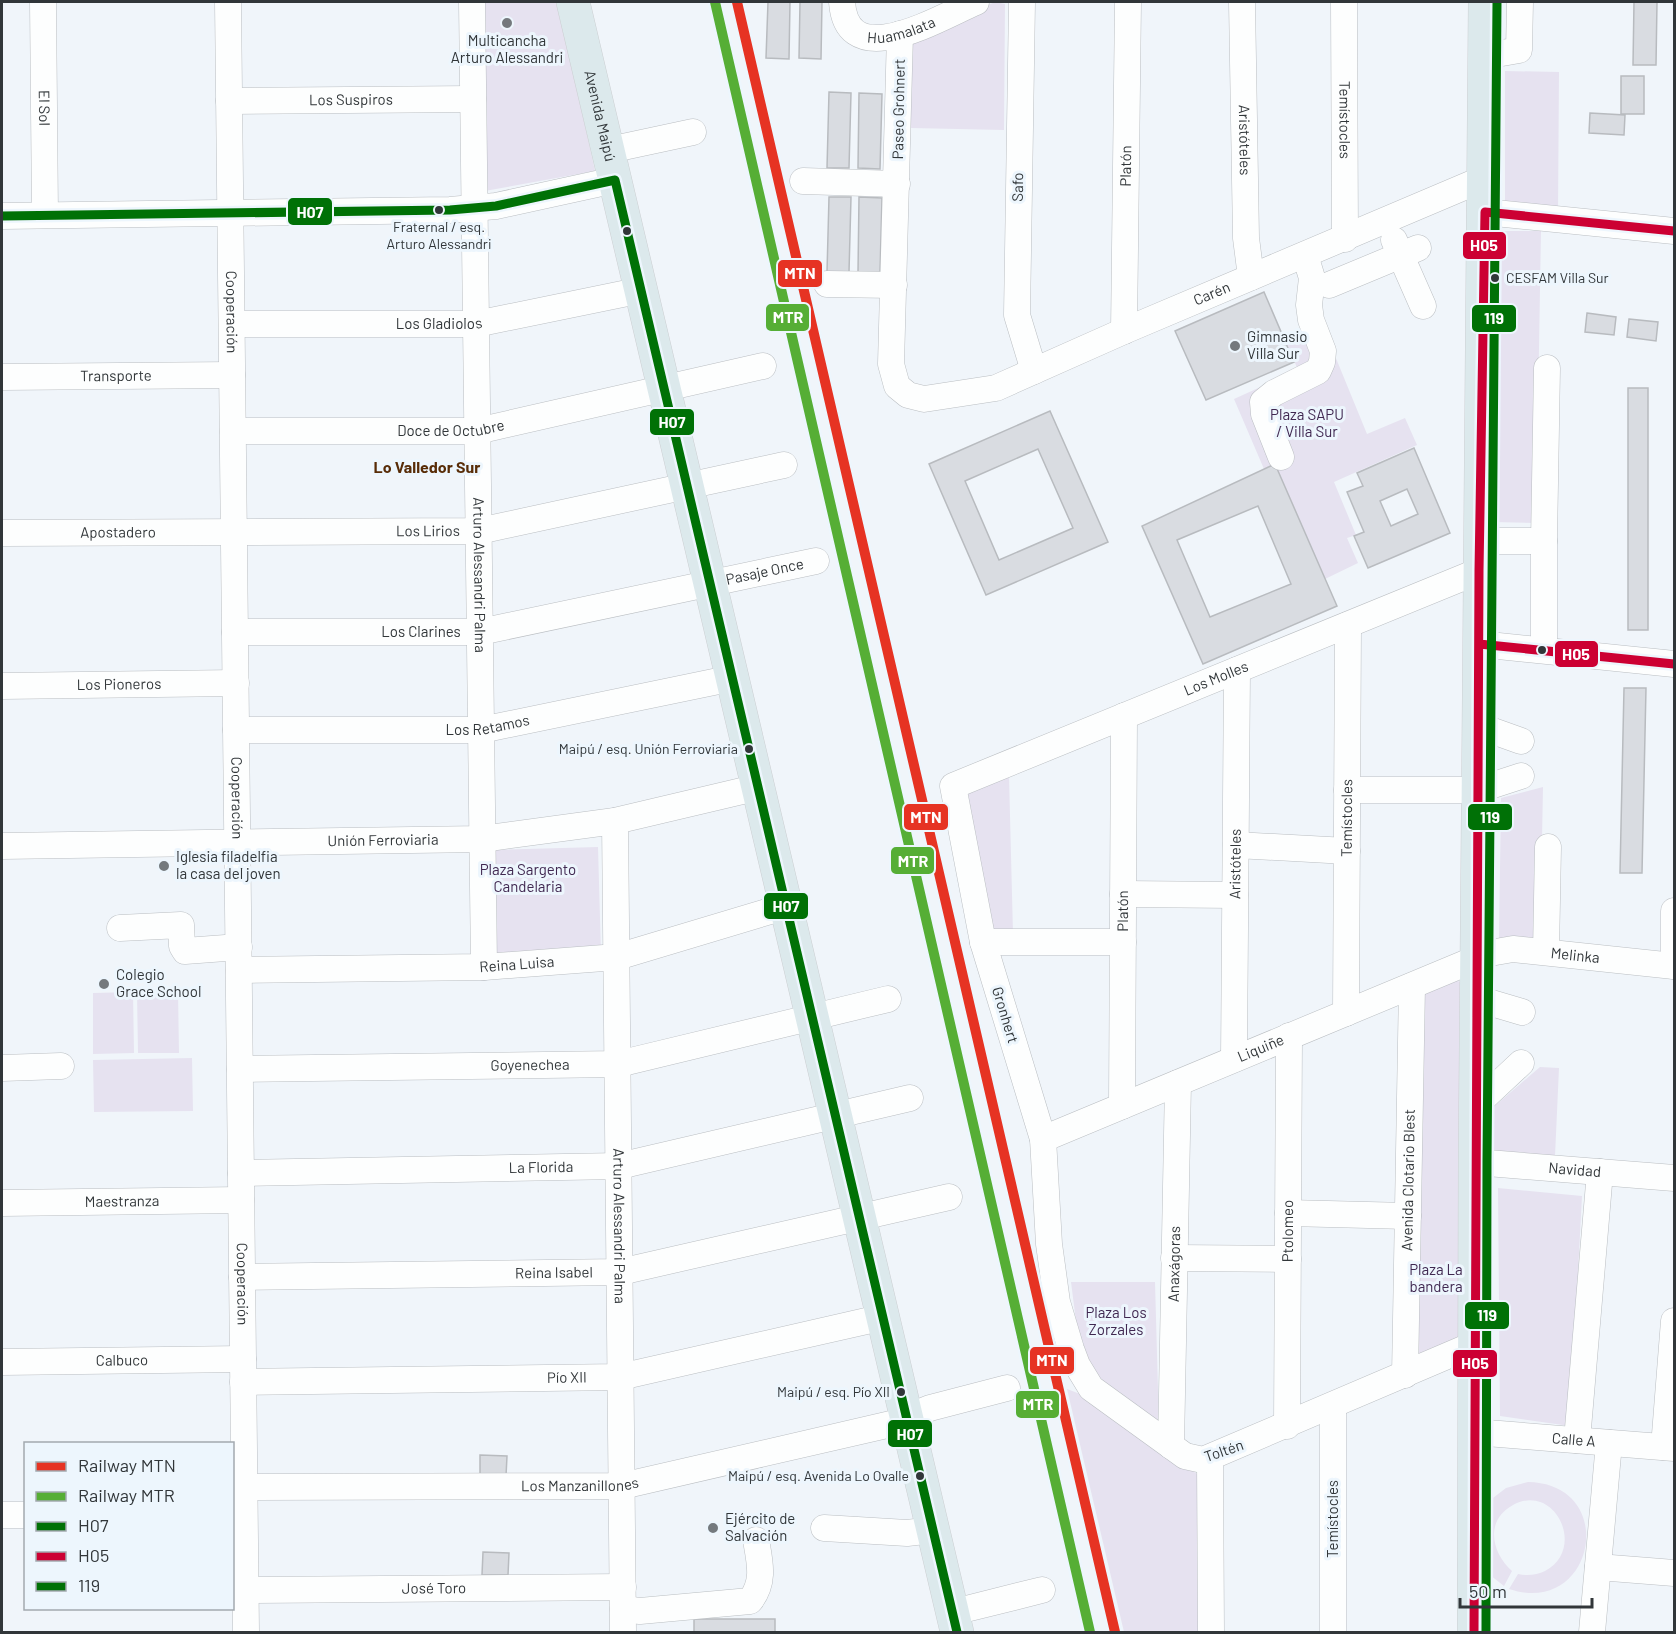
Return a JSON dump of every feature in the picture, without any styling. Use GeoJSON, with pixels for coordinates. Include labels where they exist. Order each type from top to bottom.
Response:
{"type":"FeatureCollection","features":[{"type":"Feature","properties":{"kind":"main road","name":"Avenida Maipú"},"geometry":{"type":"LineString","coordinates":[[573,2],[933,1530],[960,1621]]}},
{"type":"Feature","properties":{"kind":"main road"},"geometry":{"type":"LineString","coordinates":[[1474,1632],[1479,556],[1485,212],[1485,2]]}},
{"type":"Feature","properties":{"kind":"street","name":"El Sol"},"geometry":{"type":"LineString","coordinates":[[44,2],[45,215]]}},
{"type":"Feature","properties":{"kind":"street","name":"Cooperación"},"geometry":{"type":"LineString","coordinates":[[228,2],[243,1370],[240,1504],[246,1590],[246,1632]]}},
{"type":"Feature","properties":{"kind":"street","name":"Arturo Alessandri Palma"},"geometry":{"type":"LineString","coordinates":[[472,2],[484,967]]}},
{"type":"Feature","properties":{"kind":"street","name":"Safo"},"geometry":{"type":"LineString","coordinates":[[1022,2],[1017,315],[1034,370]]}},
{"type":"Feature","properties":{"kind":"street","name":"Platón"},"geometry":{"type":"LineString","coordinates":[[1124,331],[1128,2]]}},
{"type":"Feature","properties":{"kind":"street","name":"Aristóteles"},"geometry":{"type":"LineString","coordinates":[[1242,2],[1246,238],[1251,277]]}},
{"type":"Feature","properties":{"kind":"street","name":"Temístocles"},"geometry":{"type":"LineString","coordinates":[[1344,2],[1345,239]]}},
{"type":"Feature","properties":{"kind":"street"},"geometry":{"type":"LineString","coordinates":[[1485,56],[1519,50],[1520,2]]}},
{"type":"Feature","properties":{"kind":"street","name":"Huamalata"},"geometry":{"type":"LineString","coordinates":[[842,4],[846,23],[859,36],[882,38],[900,34],[964,4]]}},
{"type":"Feature","properties":{"kind":"street","name":"Paseo Grohnert"},"geometry":{"type":"LineString","coordinates":[[900,34],[891,364],[894,380],[901,391],[908,395],[936,398]]}},
{"type":"Feature","properties":{"kind":"street","name":"Los Suspiros"},"geometry":{"type":"LineString","coordinates":[[229,101],[473,99]]}},
{"type":"Feature","properties":{"kind":"street"},"geometry":{"type":"LineString","coordinates":[[2,216],[475,209],[612,165],[693,132]]}},
{"type":"Feature","properties":{"kind":"street","name":"Carén"},"geometry":{"type":"LineString","coordinates":[[936,398],[985,391],[1485,178]]}},
{"type":"Feature","properties":{"kind":"street"},"geometry":{"type":"LineString","coordinates":[[803,180],[897,184]]}},
{"type":"Feature","properties":{"kind":"street"},"geometry":{"type":"LineString","coordinates":[[1485,212],[1674,231]]}},
{"type":"Feature","properties":{"kind":"street"},"geometry":{"type":"LineString","coordinates":[[1386,221],[1410,252],[1423,306]]}},
{"type":"Feature","properties":{"kind":"street"},"geometry":{"type":"LineString","coordinates":[[1329,285],[1410,252]]}},
{"type":"Feature","properties":{"kind":"street"},"geometry":{"type":"LineString","coordinates":[[1281,457],[1264,414],[1263,402],[1274,393],[1318,370],[1323,362],[1323,351],[1311,320],[1309,304],[1312,278],[1305,255]]}},
{"type":"Feature","properties":{"kind":"street"},"geometry":{"type":"LineString","coordinates":[[827,284],[894,285]]}},
{"type":"Feature","properties":{"kind":"street","name":"Los Gladiolos"},"geometry":{"type":"LineString","coordinates":[[232,324],[476,324],[642,290]]}},
{"type":"Feature","properties":{"kind":"street","name":"Doce de Octubre"},"geometry":{"type":"LineString","coordinates":[[233,431],[477,431],[763,366]]}},
{"type":"Feature","properties":{"kind":"street"},"geometry":{"type":"LineString","coordinates":[[1544,650],[1547,368]]}},
{"type":"Feature","properties":{"kind":"street","name":"Transporte"},"geometry":{"type":"LineString","coordinates":[[2,377],[232,375]]}},
{"type":"Feature","properties":{"kind":"street","name":"Los Lirios"},"geometry":{"type":"LineString","coordinates":[[234,530],[479,531],[784,465]]}},
{"type":"Feature","properties":{"kind":"street","name":"Apostadero"},"geometry":{"type":"LineString","coordinates":[[2,533],[234,530]]}},
{"type":"Feature","properties":{"kind":"street"},"geometry":{"type":"LineString","coordinates":[[1479,556],[1544,541]]}},
{"type":"Feature","properties":{"kind":"street","name":"Los Molles"},"geometry":{"type":"LineString","coordinates":[[953,786],[1348,625],[1479,556]]}},
{"type":"Feature","properties":{"kind":"street","name":"Pasaje Once"},"geometry":{"type":"LineString","coordinates":[[711,583],[816,561]]}},
{"type":"Feature","properties":{"kind":"street","name":"Los Clarines"},"geometry":{"type":"LineString","coordinates":[[235,632],[480,632],[711,583]]}},
{"type":"Feature","properties":{"kind":"street","name":"Temístocles"},"geometry":{"type":"LineString","coordinates":[[1346,1013],[1348,625]]}},
{"type":"Feature","properties":{"kind":"street"},"geometry":{"type":"LineString","coordinates":[[1479,644],[1674,664]]}},
{"type":"Feature","properties":{"kind":"street","name":"Aristóteles"},"geometry":{"type":"LineString","coordinates":[[1234,1059],[1237,670]]}},
{"type":"Feature","properties":{"kind":"street","name":"Los Retamos"},"geometry":{"type":"LineString","coordinates":[[236,730],[481,730],[733,678]]}},
{"type":"Feature","properties":{"kind":"street","name":"Los Pioneros"},"geometry":{"type":"LineString","coordinates":[[2,686],[236,683]]}},
{"type":"Feature","properties":{"kind":"street","name":"Platón"},"geometry":{"type":"LineString","coordinates":[[1122,1106],[1124,716]]}},
{"type":"Feature","properties":{"kind":"street"},"geometry":{"type":"LineString","coordinates":[[1479,726],[1521,741]]}},
{"type":"Feature","properties":{"kind":"street"},"geometry":{"type":"LineString","coordinates":[[1347,790],[1478,790],[1521,776]]}},
{"type":"Feature","properties":{"kind":"street","name":"Gronhert"},"geometry":{"type":"LineString","coordinates":[[953,786],[983,942],[1043,1139],[1049,1244]]}},
{"type":"Feature","properties":{"kind":"street","name":"Unión Ferroviaria"},"geometry":{"type":"LineString","coordinates":[[2,846],[482,839],[615,821],[759,787]]}},
{"type":"Feature","properties":{"kind":"street","name":"Arturo Alessandri Palma"},"geometry":{"type":"LineString","coordinates":[[615,821],[623,1610]]}},
{"type":"Feature","properties":{"kind":"street"},"geometry":{"type":"LineString","coordinates":[[1236,845],[1347,851]]}},
{"type":"Feature","properties":{"kind":"street"},"geometry":{"type":"LineString","coordinates":[[1546,952],[1548,847]]}},
{"type":"Feature","properties":{"kind":"street"},"geometry":{"type":"LineString","coordinates":[[1123,894],[1235,895]]}},
{"type":"Feature","properties":{"kind":"street","name":"Reina Luisa"},"geometry":{"type":"LineString","coordinates":[[120,928],[181,925],[184,931],[182,946],[184,951],[239,959],[484,967],[617,957],[787,906]]}},
{"type":"Feature","properties":{"kind":"street"},"geometry":{"type":"LineString","coordinates":[[1674,911],[1674,966]]}},
{"type":"Feature","properties":{"kind":"street"},"geometry":{"type":"LineString","coordinates":[[983,942],[1123,942]]}},
{"type":"Feature","properties":{"kind":"street","name":"Melinka"},"geometry":{"type":"LineString","coordinates":[[1478,957],[1505,949],[1674,966]]}},
{"type":"Feature","properties":{"kind":"street","name":"Liquiñe"},"geometry":{"type":"LineString","coordinates":[[1043,1139],[1478,957]]}},
{"type":"Feature","properties":{"kind":"street","name":"Avenida Clotario Blest"},"geometry":{"type":"LineString","coordinates":[[1405,1375],[1412,986]]}},
{"type":"Feature","properties":{"kind":"street","name":"Goyenechea"},"geometry":{"type":"LineString","coordinates":[[240,1069],[618,1064],[813,1015],[888,999]]}},
{"type":"Feature","properties":{"kind":"street"},"geometry":{"type":"LineString","coordinates":[[1478,999],[1522,1012]]}},
{"type":"Feature","properties":{"kind":"street","name":"Ptolomeo"},"geometry":{"type":"LineString","coordinates":[[1287,1426],[1289,1036]]}},
{"type":"Feature","properties":{"kind":"street"},"geometry":{"type":"LineString","coordinates":[[1476,1105],[1521,1063]]}},
{"type":"Feature","properties":{"kind":"street"},"geometry":{"type":"LineString","coordinates":[[2,1068],[62,1066]]}},
{"type":"Feature","properties":{"kind":"street","name":"Anaxágoras"},"geometry":{"type":"LineString","coordinates":[[1171,1446],[1178,1083]]}},
{"type":"Feature","properties":{"kind":"street","name":"La Florida"},"geometry":{"type":"LineString","coordinates":[[241,1173],[619,1166],[910,1098]]}},
{"type":"Feature","properties":{"kind":"street","name":"Navidad"},"geometry":{"type":"LineString","coordinates":[[1475,1162],[1674,1178]]}},
{"type":"Feature","properties":{"kind":"street"},"geometry":{"type":"LineString","coordinates":[[1577,1440],[1600,1172]]}},
{"type":"Feature","properties":{"kind":"street","name":"Reina Isabel"},"geometry":{"type":"LineString","coordinates":[[242,1277],[620,1272],[949,1197]]}},
{"type":"Feature","properties":{"kind":"street","name":"Maestranza"},"geometry":{"type":"LineString","coordinates":[[2,1203],[241,1200]]}},
{"type":"Feature","properties":{"kind":"street"},"geometry":{"type":"LineString","coordinates":[[1288,1214],[1408,1216]]}},
{"type":"Feature","properties":{"kind":"street","name":"Toltén"},"geometry":{"type":"LineString","coordinates":[[1049,1244],[1057,1302],[1073,1357],[1083,1377],[1091,1388],[1171,1446],[1194,1459],[1210,1459],[1475,1344]]}},
{"type":"Feature","properties":{"kind":"street"},"geometry":{"type":"LineString","coordinates":[[1174,1258],[1288,1259]]}},
{"type":"Feature","properties":{"kind":"street","name":"Pío XII"},"geometry":{"type":"LineString","coordinates":[[243,1370],[621,1377],[884,1317]]}},
{"type":"Feature","properties":{"kind":"street"},"geometry":{"type":"LineString","coordinates":[[1669,1448],[1674,1321]]}},
{"type":"Feature","properties":{"kind":"street","name":"Calbuco"},"geometry":{"type":"LineString","coordinates":[[2,1362],[243,1370]]}},
{"type":"Feature","properties":{"kind":"street","name":"Los Manzanillones"},"geometry":{"type":"LineString","coordinates":[[240,1504],[622,1486],[908,1419],[930,1408],[1007,1388]]}},
{"type":"Feature","properties":{"kind":"street","name":"Temístocles"},"geometry":{"type":"LineString","coordinates":[[1333,1632],[1334,1406]]}},
{"type":"Feature","properties":{"kind":"street","name":"Calle A"},"geometry":{"type":"LineString","coordinates":[[1474,1432],[1669,1448]]}},
{"type":"Feature","properties":{"kind":"street"},"geometry":{"type":"LineString","coordinates":[[1592,1632],[1609,1443]]}},
{"type":"Feature","properties":{"kind":"street"},"geometry":{"type":"LineString","coordinates":[[1210,1459],[1211,1632]]}},
{"type":"Feature","properties":{"kind":"street"},"geometry":{"type":"LineString","coordinates":[[2,1515],[24,1515]]}},
{"type":"Feature","properties":{"kind":"street"},"geometry":{"type":"LineString","coordinates":[[824,1528],[907,1533],[933,1530]]}},
{"type":"Feature","properties":{"kind":"street","name":"José Toro"},"geometry":{"type":"LineString","coordinates":[[246,1590],[640,1611],[750,1602],[761,1580],[756,1540]]}},
{"type":"Feature","properties":{"kind":"street"},"geometry":{"type":"LineString","coordinates":[[1598,1567],[1674,1573]]}},
{"type":"Feature","properties":{"kind":"street"},"geometry":{"type":"LineString","coordinates":[[960,1621],[1042,1590]]}},
{"type":"Feature","properties":{"kind":"green space"},"geometry":{"type":"Polygon","coordinates":[[[479,2],[558,2],[595,171],[485,191],[479,2]]]}},
{"type":"Feature","properties":{"kind":"green space"},"geometry":{"type":"Polygon","coordinates":[[[995,2],[1005,4],[1004,130],[911,128],[908,42],[914,36],[995,2]]]}},
{"type":"Feature","properties":{"kind":"green space"},"geometry":{"type":"Polygon","coordinates":[[[1505,71],[1559,72],[1558,212],[1505,206],[1505,71]]]}},
{"type":"Feature","properties":{"kind":"green space"},"geometry":{"type":"Polygon","coordinates":[[[1497,231],[1541,231],[1536,523],[1493,522],[1497,231]]]}},
{"type":"Feature","properties":{"kind":"green space","name":"Plaza SAPU / Villa Sur"},"geometry":{"type":"Polygon","coordinates":[[[1324,329],[1367,434],[1405,418],[1417,445],[1334,482],[1356,535],[1347,538],[1358,563],[1325,579],[1274,464],[1264,469],[1234,399],[1298,370],[1287,344],[1324,329]]]}},
{"type":"Feature","properties":{"kind":"green space"},"geometry":{"type":"Polygon","coordinates":[[[1009,776],[1013,934],[992,934],[962,793],[1009,776]]]}},
{"type":"Feature","properties":{"kind":"green space"},"geometry":{"type":"Polygon","coordinates":[[[1543,787],[1540,944],[1499,938],[1501,798],[1543,787]]]}},
{"type":"Feature","properties":{"kind":"green space","name":"Plaza Sargento Candelaria"},"geometry":{"type":"Polygon","coordinates":[[[598,847],[601,954],[491,957],[488,850],[598,847]]]}},
{"type":"Feature","properties":{"kind":"green space","name":"Plaza La bandera"},"geometry":{"type":"Polygon","coordinates":[[[1454,979],[1460,982],[1460,1337],[1412,1362],[1415,993],[1454,979]]]}},
{"type":"Feature","properties":{"kind":"green space"},"geometry":{"type":"Polygon","coordinates":[[[133,992],[134,1053],[93,1054],[93,993],[133,992]]]}},
{"type":"Feature","properties":{"kind":"green space"},"geometry":{"type":"Polygon","coordinates":[[[137,992],[178,992],[179,1053],[138,1053],[137,992]]]}},
{"type":"Feature","properties":{"kind":"green space"},"geometry":{"type":"Polygon","coordinates":[[[192,1058],[193,1111],[94,1112],[93,1060],[192,1058]]]}},
{"type":"Feature","properties":{"kind":"green space"},"geometry":{"type":"Polygon","coordinates":[[[1540,1067],[1559,1068],[1555,1156],[1494,1151],[1490,1110],[1540,1067]]]}},
{"type":"Feature","properties":{"kind":"green space"},"geometry":{"type":"Polygon","coordinates":[[[1498,1188],[1582,1196],[1570,1426],[1500,1416],[1498,1188]]]}},
{"type":"Feature","properties":{"kind":"green space","name":"Plaza Los Zorzales"},"geometry":{"type":"Polygon","coordinates":[[[1071,1282],[1155,1282],[1159,1426],[1093,1375],[1078,1337],[1071,1282]]]}},
{"type":"Feature","properties":{"kind":"green space"},"geometry":{"type":"Polygon","coordinates":[[[1067,1389],[1088,1397],[1200,1476],[1202,1632],[1124,1632],[1067,1389]]]}},
{"type":"Feature","properties":{"kind":"green space"},"geometry":{"type":"Polygon","coordinates":[[[1528,1482],[1557,1488],[1576,1504],[1585,1524],[1585,1547],[1577,1568],[1561,1585],[1538,1593],[1509,1589],[1518,1574],[1532,1575],[1545,1571],[1557,1561],[1564,1548],[1564,1534],[1560,1521],[1553,1510],[1542,1503],[1528,1500],[1513,1505],[1498,1520],[1494,1537],[1496,1546],[1505,1564],[1512,1571],[1504,1586],[1490,1575],[1489,1501],[1506,1488],[1528,1482]]]}},
{"type":"Feature","properties":{"kind":"building"},"geometry":{"type":"Polygon","coordinates":[[[768,2],[790,2],[789,59],[766,58],[768,2]]]}},
{"type":"Feature","properties":{"kind":"building"},"geometry":{"type":"Polygon","coordinates":[[[800,2],[822,2],[821,59],[799,58],[800,2]]]}},
{"type":"Feature","properties":{"kind":"building"},"geometry":{"type":"Polygon","coordinates":[[[1634,2],[1657,2],[1656,65],[1633,65],[1634,2]]]}},
{"type":"Feature","properties":{"kind":"building"},"geometry":{"type":"Polygon","coordinates":[[[1621,76],[1644,76],[1644,114],[1621,114],[1621,76]]]}},
{"type":"Feature","properties":{"kind":"building"},"geometry":{"type":"Polygon","coordinates":[[[829,92],[851,93],[849,168],[827,168],[829,92]]]}},
{"type":"Feature","properties":{"kind":"building"},"geometry":{"type":"Polygon","coordinates":[[[859,93],[882,94],[880,169],[858,168],[859,93]]]}},
{"type":"Feature","properties":{"kind":"building"},"geometry":{"type":"Polygon","coordinates":[[[1590,113],[1625,115],[1624,135],[1589,133],[1590,113]]]}},
{"type":"Feature","properties":{"kind":"building"},"geometry":{"type":"Polygon","coordinates":[[[829,197],[851,197],[849,272],[827,272],[829,197]]]}},
{"type":"Feature","properties":{"kind":"building"},"geometry":{"type":"Polygon","coordinates":[[[859,197],[882,198],[880,273],[858,273],[859,197]]]}},
{"type":"Feature","properties":{"kind":"building","name":"Gimnasio Villa Sur"},"geometry":{"type":"Polygon","coordinates":[[[1264,292],[1294,362],[1206,400],[1175,331],[1264,292]]]}},
{"type":"Feature","properties":{"kind":"building"},"geometry":{"type":"Polygon","coordinates":[[[1587,313],[1616,317],[1614,335],[1585,332],[1587,313]]]}},
{"type":"Feature","properties":{"kind":"building"},"geometry":{"type":"Polygon","coordinates":[[[1629,319],[1658,322],[1656,341],[1627,337],[1629,319]]]}},
{"type":"Feature","properties":{"kind":"building"},"geometry":{"type":"Polygon","coordinates":[[[1628,388],[1648,388],[1648,630],[1628,630],[1628,388]]]}},
{"type":"Feature","properties":{"kind":"building"},"geometry":{"type":"Polygon","coordinates":[[[1050,411],[1108,542],[986,595],[929,464],[1050,411]],[[1038,449],[965,481],[999,560],[1073,528],[1038,449]]]}},
{"type":"Feature","properties":{"kind":"building"},"geometry":{"type":"Polygon","coordinates":[[[1414,448],[1450,533],[1368,568],[1354,536],[1364,532],[1347,492],[1363,486],[1357,473],[1414,448]],[[1407,489],[1380,501],[1391,526],[1418,514],[1407,489]]]}},
{"type":"Feature","properties":{"kind":"building"},"geometry":{"type":"Polygon","coordinates":[[[1275,464],[1337,606],[1203,664],[1142,526],[1275,464]],[[1258,506],[1177,540],[1210,617],[1291,584],[1258,506]]]}},
{"type":"Feature","properties":{"kind":"building"},"geometry":{"type":"Polygon","coordinates":[[[1624,688],[1646,688],[1642,873],[1620,873],[1624,688]]]}},
{"type":"Feature","properties":{"kind":"building"},"geometry":{"type":"Polygon","coordinates":[[[480,1455],[507,1456],[506,1476],[480,1476],[480,1455]]]}},
{"type":"Feature","properties":{"kind":"building"},"geometry":{"type":"Polygon","coordinates":[[[483,1552],[509,1553],[508,1575],[482,1575],[483,1552]]]}},
{"type":"Feature","properties":{"kind":"building"},"geometry":{"type":"Polygon","coordinates":[[[694,1619],[775,1619],[775,1632],[694,1632],[694,1619]]]}},
{"type":"Feature","properties":{"kind":"rail line","name":"MTR"},"geometry":{"type":"LineString","coordinates":[[715,2],[1090,1632]]}},
{"type":"Feature","properties":{"kind":"rail line","name":"MTN"},"geometry":{"type":"LineString","coordinates":[[737,2],[1115,1632]]}},
{"type":"Feature","properties":{"kind":"transit line","name":"119"},"geometry":{"type":"LineString","coordinates":[[1486,1632],[1487,1162],[1497,2]]}},
{"type":"Feature","properties":{"kind":"transit line","name":"H07"},"geometry":{"type":"LineString","coordinates":[[615,180],[957,1632]]}},
{"type":"Feature","properties":{"kind":"transit line","name":"H07"},"geometry":{"type":"LineString","coordinates":[[2,216],[450,210],[496,206],[615,180]]}},
{"type":"Feature","properties":{"kind":"transit line","name":"H05"},"geometry":{"type":"LineString","coordinates":[[1474,1632],[1479,571],[1485,212],[1674,231]]}},
{"type":"Feature","properties":{"kind":"transit line","name":"H05"},"geometry":{"type":"LineString","coordinates":[[1479,644],[1674,664]]}},
{"type":"Feature","properties":{"kind":"place","name":"Multicancha Arturo Alessandri"},"geometry":{"type":"Point","coordinates":[507,23]}},
{"type":"Feature","properties":{"kind":"place","name":"Fraternal / esq. Arturo Alessandri"},"geometry":{"type":"Point","coordinates":[439,210]}},
{"type":"Feature","properties":{"kind":"place","name":"CESFAM Villa Sur"},"geometry":{"type":"Point","coordinates":[1495,278]}},
{"type":"Feature","properties":{"kind":"place","name":"Gimnasio Villa Sur"},"geometry":{"type":"Point","coordinates":[1235,346]}},
{"type":"Feature","properties":{"kind":"place","name":"Maipú / esq. Unión Ferroviaria"},"geometry":{"type":"Point","coordinates":[749,749]}},
{"type":"Feature","properties":{"kind":"place","name":"Iglesia filadelfia la casa del joven"},"geometry":{"type":"Point","coordinates":[164,866]}},
{"type":"Feature","properties":{"kind":"place","name":"Colegio Grace School"},"geometry":{"type":"Point","coordinates":[104,984]}},
{"type":"Feature","properties":{"kind":"place","name":"Maipú / esq. Pío XII"},"geometry":{"type":"Point","coordinates":[901,1392]}},
{"type":"Feature","properties":{"kind":"place","name":"Maipú / esq. Avenida Lo Ovalle"},"geometry":{"type":"Point","coordinates":[920,1476]}},
{"type":"Feature","properties":{"kind":"place","name":"Ejército de Salvación"},"geometry":{"type":"Point","coordinates":[713,1528]}},
{"type":"Feature","properties":{"kind":"district","name":"Lo Valledor Sur"},"geometry":{"type":"Point","coordinates":[427,467]}}]}
